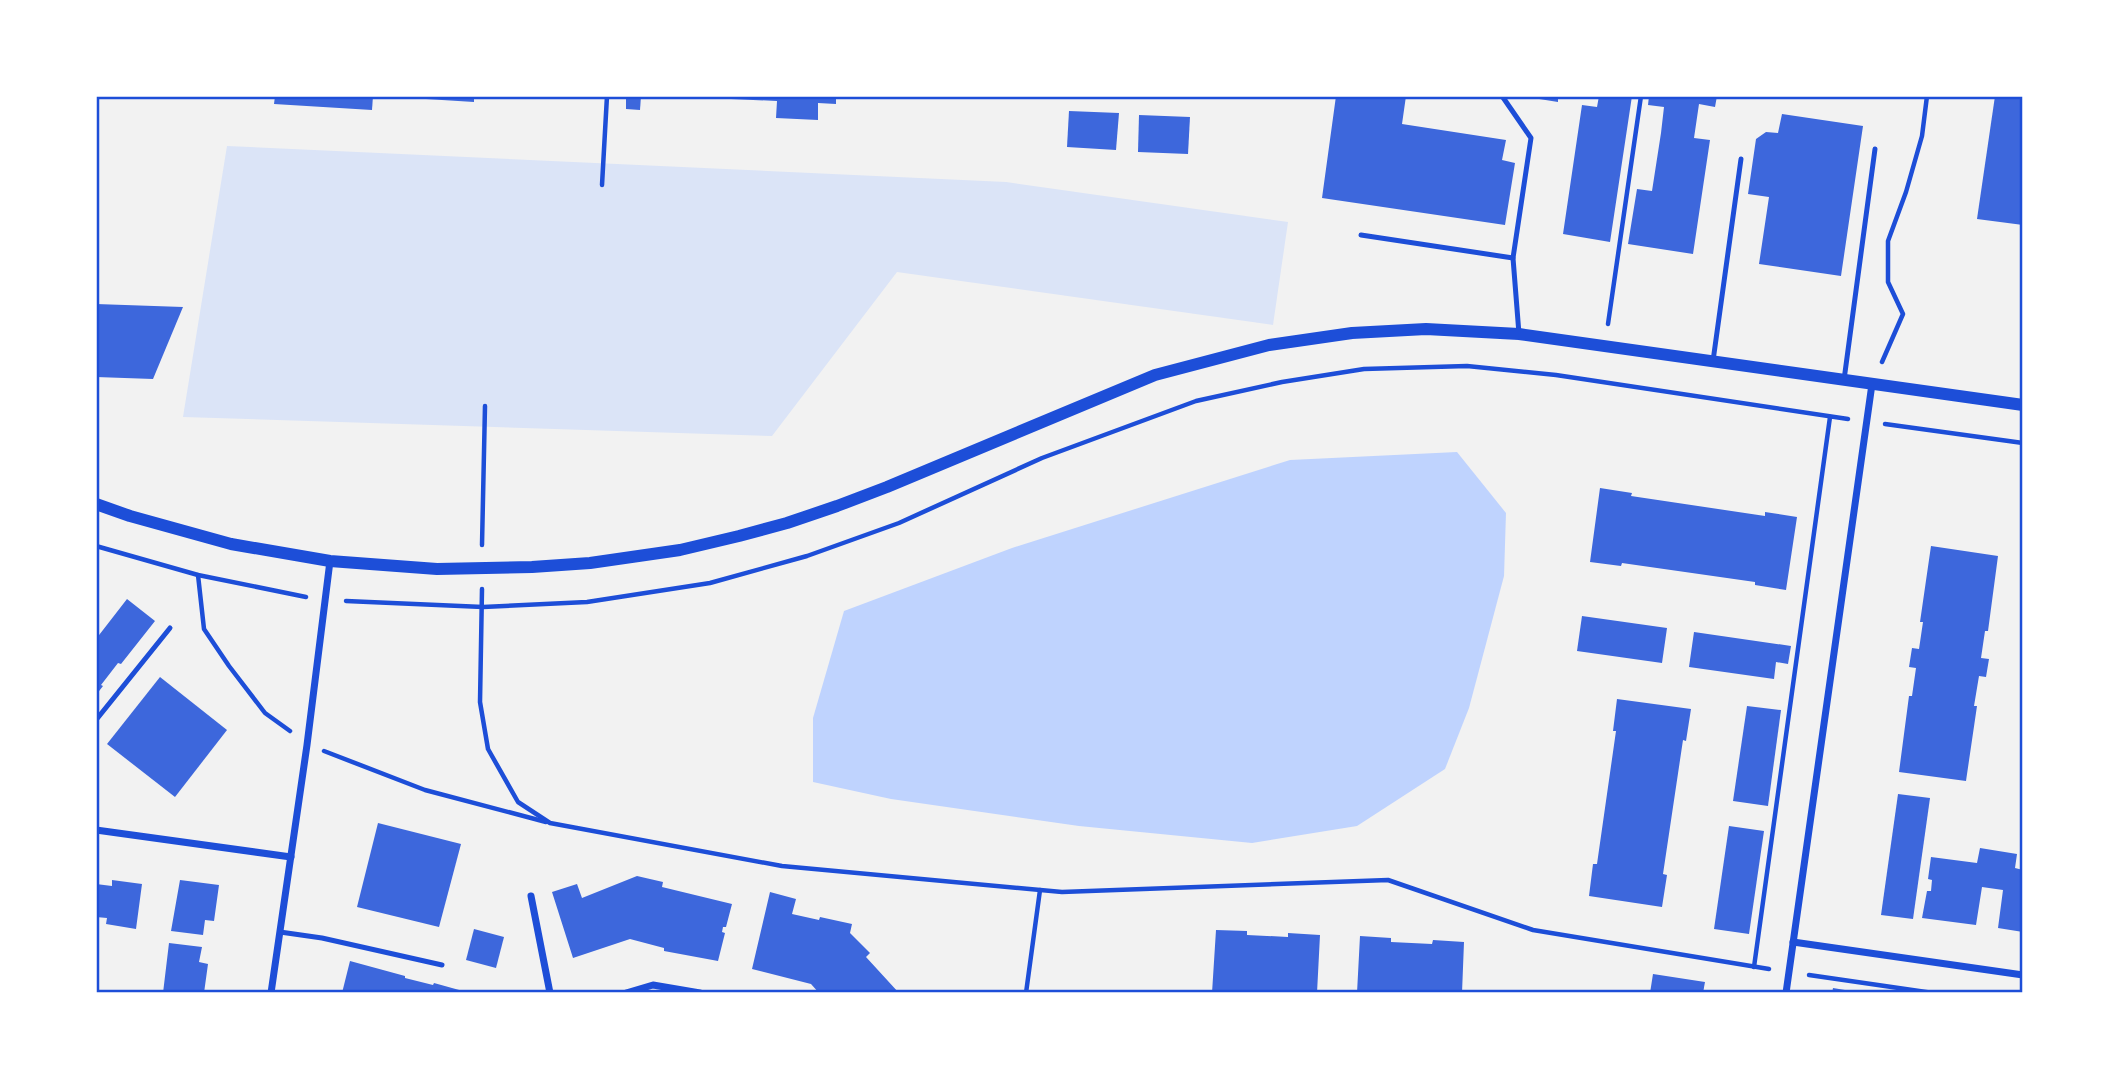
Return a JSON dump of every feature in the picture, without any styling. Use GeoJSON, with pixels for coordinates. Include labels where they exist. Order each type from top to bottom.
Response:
{"type":"FeatureCollection","features":[{"type":"Feature","properties":{"kind":"street"},"geometry":{"type":"LineString","coordinates":[[96,504],[231,544],[330,561],[391,567],[481,569],[590,563],[680,550],[763,530],[837,506],[1155,375],[1269,345],[1352,333],[1426,329],[1519,334],[2023,405]]}},
{"type":"Feature","properties":{"kind":"street"},"geometry":{"type":"LineString","coordinates":[[1786,993],[1872,383]]}},
{"type":"Feature","properties":{"kind":"street"},"geometry":{"type":"LineString","coordinates":[[271,993],[307,745],[330,561]]}},
{"type":"Feature","properties":{"kind":"street"},"geometry":{"type":"LineString","coordinates":[[96,830],[291,857]]}},
{"type":"Feature","properties":{"kind":"street"},"geometry":{"type":"LineString","coordinates":[[531,896],[550,993]]}},
{"type":"Feature","properties":{"kind":"street"},"geometry":{"type":"LineString","coordinates":[[1793,942],[2023,975]]}},
{"type":"Feature","properties":{"kind":"street"},"geometry":{"type":"LineString","coordinates":[[626,993],[653,985],[701,993]]}},
{"type":"Feature","properties":{"kind":"lane"},"geometry":{"type":"LineString","coordinates":[[1502,96],[1531,138],[1513,258],[1519,334]]}},
{"type":"Feature","properties":{"kind":"lane"},"geometry":{"type":"LineString","coordinates":[[1844,380],[1875,149]]}},
{"type":"Feature","properties":{"kind":"lane"},"geometry":{"type":"LineString","coordinates":[[1713,361],[1741,159]]}},
{"type":"Feature","properties":{"kind":"lane"},"geometry":{"type":"LineString","coordinates":[[1362,235],[1513,258]]}},
{"type":"Feature","properties":{"kind":"lane"},"geometry":{"type":"LineString","coordinates":[[96,720],[170,628]]}},
{"type":"Feature","properties":{"kind":"lane"},"geometry":{"type":"LineString","coordinates":[[280,932],[322,938],[442,965]]}},
{"type":"Feature","properties":{"kind":"path"},"geometry":{"type":"LineString","coordinates":[[602,185],[607,96]]}},
{"type":"Feature","properties":{"kind":"path"},"geometry":{"type":"LineString","coordinates":[[1605,345],[1641,96]]}},
{"type":"Feature","properties":{"kind":"path"},"geometry":{"type":"LineString","coordinates":[[1872,383],[1903,314],[1888,282],[1888,241],[1922,136],[1927,96]]}},
{"type":"Feature","properties":{"kind":"path"},"geometry":{"type":"LineString","coordinates":[[96,546],[198,575],[326,600],[483,607],[587,601],[710,583],[807,556],[899,523],[1042,458],[1196,401],[1282,382],[1364,369],[1467,366],[1556,375],[2023,443]]}},
{"type":"Feature","properties":{"kind":"path"},"geometry":{"type":"LineString","coordinates":[[485,406],[480,702],[488,749],[518,802],[550,823]]}},
{"type":"Feature","properties":{"kind":"path"},"geometry":{"type":"LineString","coordinates":[[1754,967],[1830,417]]}},
{"type":"Feature","properties":{"kind":"path"},"geometry":{"type":"LineString","coordinates":[[198,575],[204,629],[265,713],[307,745],[425,790],[550,823],[782,866],[1062,892],[1388,880],[1534,930],[1754,967],[1933,993]]}},
{"type":"Feature","properties":{"kind":"path"},"geometry":{"type":"LineString","coordinates":[[1026,993],[1040,890]]}},
{"type":"Feature","properties":{"kind":"shaded area"},"geometry":{"type":"Polygon","coordinates":[[[227,146],[1006,182],[1288,222],[1273,325],[897,272],[772,436],[183,417],[227,146]]]}},
{"type":"Feature","properties":{"kind":"water"},"geometry":{"type":"Polygon","coordinates":[[[1457,452],[1506,513],[1504,576],[1469,708],[1445,769],[1357,826],[1252,843],[1079,826],[891,799],[813,782],[813,718],[844,611],[1012,548],[1290,460],[1457,452]]]}},
{"type":"Feature","properties":{"kind":"building"},"geometry":{"type":"Polygon","coordinates":[[[275,96],[373,96],[372,110],[274,104],[275,96]]]}},
{"type":"Feature","properties":{"kind":"building"},"geometry":{"type":"Polygon","coordinates":[[[474,96],[474,102],[410,98],[474,96]]]}},
{"type":"Feature","properties":{"kind":"building"},"geometry":{"type":"Polygon","coordinates":[[[626,96],[641,96],[640,110],[626,109],[626,96]]]}},
{"type":"Feature","properties":{"kind":"building"},"geometry":{"type":"Polygon","coordinates":[[[709,96],[836,96],[836,104],[818,103],[818,120],[776,118],[777,101],[709,96]]]}},
{"type":"Feature","properties":{"kind":"building"},"geometry":{"type":"Polygon","coordinates":[[[1336,96],[1406,96],[1402,124],[1506,140],[1502,160],[1515,163],[1505,225],[1322,198],[1336,96]]]}},
{"type":"Feature","properties":{"kind":"building"},"geometry":{"type":"Polygon","coordinates":[[[1558,96],[1558,102],[1533,98],[1558,96]]]}},
{"type":"Feature","properties":{"kind":"building"},"geometry":{"type":"Polygon","coordinates":[[[1599,96],[1632,96],[1610,242],[1563,234],[1582,105],[1597,107],[1599,96]]]}},
{"type":"Feature","properties":{"kind":"building"},"geometry":{"type":"Polygon","coordinates":[[[1649,96],[1717,96],[1715,107],[1699,104],[1694,138],[1710,140],[1693,254],[1628,244],[1637,189],[1652,191],[1661,133],[1664,107],[1648,105],[1649,96]]]}},
{"type":"Feature","properties":{"kind":"building"},"geometry":{"type":"Polygon","coordinates":[[[1995,96],[2023,96],[2023,225],[1977,219],[1995,96]]]}},
{"type":"Feature","properties":{"kind":"building"},"geometry":{"type":"Polygon","coordinates":[[[1069,111],[1119,113],[1116,150],[1067,147],[1069,111]]]}},
{"type":"Feature","properties":{"kind":"building"},"geometry":{"type":"Polygon","coordinates":[[[1782,114],[1863,126],[1841,276],[1759,264],[1769,197],[1748,194],[1756,139],[1766,132],[1778,133],[1782,114]]]}},
{"type":"Feature","properties":{"kind":"building"},"geometry":{"type":"Polygon","coordinates":[[[1139,115],[1190,117],[1188,154],[1138,152],[1139,115]]]}},
{"type":"Feature","properties":{"kind":"building"},"geometry":{"type":"Polygon","coordinates":[[[96,304],[183,307],[153,379],[96,377],[96,304]]]}},
{"type":"Feature","properties":{"kind":"building"},"geometry":{"type":"Polygon","coordinates":[[[1600,488],[1632,493],[1631,496],[1765,516],[1765,512],[1797,517],[1786,590],[1755,585],[1755,582],[1622,563],[1621,566],[1590,562],[1600,488]]]}},
{"type":"Feature","properties":{"kind":"building"},"geometry":{"type":"Polygon","coordinates":[[[1931,546],[1998,556],[1988,631],[1985,631],[1981,658],[1989,659],[1986,677],[1979,676],[1966,781],[1899,772],[1909,696],[1912,696],[1916,668],[1909,667],[1912,648],[1919,649],[1923,622],[1920,622],[1931,546]]]}},
{"type":"Feature","properties":{"kind":"building"},"geometry":{"type":"Polygon","coordinates":[[[127,599],[155,621],[121,664],[118,663],[96,695],[96,639],[127,599]]]}},
{"type":"Feature","properties":{"kind":"building"},"geometry":{"type":"Polygon","coordinates":[[[1582,616],[1667,628],[1662,663],[1577,651],[1582,616]]]}},
{"type":"Feature","properties":{"kind":"building"},"geometry":{"type":"Polygon","coordinates":[[[1694,632],[1791,646],[1788,664],[1776,662],[1774,679],[1689,667],[1694,632]]]}},
{"type":"Feature","properties":{"kind":"building"},"geometry":{"type":"Polygon","coordinates":[[[160,677],[227,730],[175,797],[107,744],[160,677]]]}},
{"type":"Feature","properties":{"kind":"building"},"geometry":{"type":"Polygon","coordinates":[[[1617,699],[1691,709],[1686,741],[1683,740],[1663,874],[1667,875],[1662,907],[1589,896],[1593,864],[1597,864],[1616,731],[1613,731],[1617,699]]]}},
{"type":"Feature","properties":{"kind":"building"},"geometry":{"type":"Polygon","coordinates":[[[1747,706],[1781,710],[1768,806],[1733,801],[1747,706]]]}},
{"type":"Feature","properties":{"kind":"building"},"geometry":{"type":"Polygon","coordinates":[[[1898,794],[1930,798],[1913,919],[1881,915],[1898,794]]]}},
{"type":"Feature","properties":{"kind":"building"},"geometry":{"type":"Polygon","coordinates":[[[378,823],[461,844],[439,927],[357,907],[378,823]]]}},
{"type":"Feature","properties":{"kind":"building"},"geometry":{"type":"Polygon","coordinates":[[[1729,826],[1764,831],[1749,934],[1714,929],[1729,826]]]}},
{"type":"Feature","properties":{"kind":"building"},"geometry":{"type":"Polygon","coordinates":[[[1980,848],[2017,854],[2015,868],[2023,870],[2023,932],[1998,928],[2003,890],[1982,887],[1976,925],[1922,918],[1927,891],[1931,891],[1932,880],[1928,879],[1931,857],[1977,863],[1980,848]]]}},
{"type":"Feature","properties":{"kind":"building"},"geometry":{"type":"Polygon","coordinates":[[[637,876],[663,882],[662,887],[732,904],[726,927],[723,927],[722,932],[725,933],[718,961],[664,951],[664,948],[630,939],[573,958],[552,892],[577,884],[582,898],[637,876]]]}},
{"type":"Feature","properties":{"kind":"building"},"geometry":{"type":"Polygon","coordinates":[[[112,880],[142,884],[136,929],[106,924],[107,918],[96,917],[96,884],[112,886],[112,880]]]}},
{"type":"Feature","properties":{"kind":"building"},"geometry":{"type":"Polygon","coordinates":[[[180,880],[219,885],[214,921],[205,920],[203,935],[171,931],[180,880]]]}},
{"type":"Feature","properties":{"kind":"building"},"geometry":{"type":"Polygon","coordinates":[[[770,892],[796,899],[792,914],[852,924],[850,933],[870,953],[866,957],[899,993],[819,993],[811,984],[752,969],[770,892]]]}},
{"type":"Feature","properties":{"kind":"building"},"geometry":{"type":"Polygon","coordinates":[[[474,929],[504,937],[496,968],[466,960],[474,929]]]}},
{"type":"Feature","properties":{"kind":"building"},"geometry":{"type":"Polygon","coordinates":[[[1216,930],[1288,937],[1288,933],[1320,935],[1317,993],[1212,993],[1216,930]]]}},
{"type":"Feature","properties":{"kind":"building"},"geometry":{"type":"Polygon","coordinates":[[[1360,936],[1391,938],[1391,942],[1464,942],[1462,993],[1357,993],[1360,936]]]}},
{"type":"Feature","properties":{"kind":"building"},"geometry":{"type":"Polygon","coordinates":[[[169,943],[202,947],[199,962],[208,964],[204,993],[163,993],[169,943]]]}},
{"type":"Feature","properties":{"kind":"building"},"geometry":{"type":"Polygon","coordinates":[[[350,961],[405,978],[470,993],[342,993],[350,961]]]}},
{"type":"Feature","properties":{"kind":"building"},"geometry":{"type":"Polygon","coordinates":[[[1653,974],[1705,982],[1703,993],[1650,993],[1653,974]]]}},
{"type":"Feature","properties":{"kind":"building"},"geometry":{"type":"Polygon","coordinates":[[[1833,988],[1845,990],[1845,993],[1832,993],[1833,988]]]}}]}
